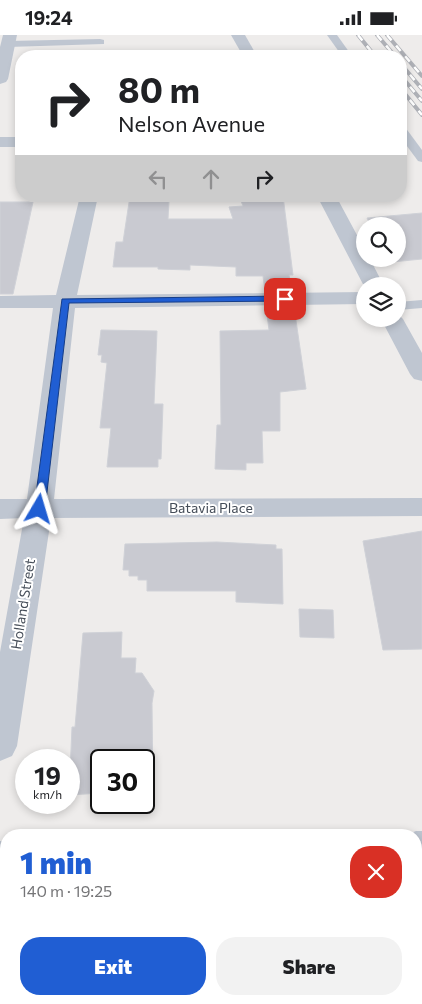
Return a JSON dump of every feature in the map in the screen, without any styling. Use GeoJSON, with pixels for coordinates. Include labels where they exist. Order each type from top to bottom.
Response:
{"type":"FeatureCollection","features":[{"type":"Feature","properties":{"kind":"street"},"geometry":{"type":"LineString","coordinates":[[238,35],[247,50]]}},
{"type":"Feature","properties":{"kind":"street"},"geometry":{"type":"LineString","coordinates":[[0,79],[9,40]]}},
{"type":"Feature","properties":{"kind":"street"},"geometry":{"type":"LineString","coordinates":[[0,142],[15,142]]}},
{"type":"Feature","properties":{"kind":"street","name":"Holland Street"},"geometry":{"type":"LineString","coordinates":[[0,746],[39,509],[65,301],[88,202]]}},
{"type":"Feature","properties":{"kind":"street"},"geometry":{"type":"LineString","coordinates":[[329,202],[369,277]]}},
{"type":"Feature","properties":{"kind":"street"},"geometry":{"type":"LineString","coordinates":[[0,302],[356,298]]}},
{"type":"Feature","properties":{"kind":"street"},"geometry":{"type":"LineString","coordinates":[[396,327],[422,374]]}},
{"type":"Feature","properties":{"kind":"street","name":"Batavia Place"},"geometry":{"type":"LineString","coordinates":[[0,509],[422,507]]}},
{"type":"Feature","properties":{"kind":"lane"},"geometry":{"type":"LineString","coordinates":[[332,35],[343,50]]}},
{"type":"Feature","properties":{"kind":"lane"},"geometry":{"type":"LineString","coordinates":[[9,40],[100,42]]}},
{"type":"Feature","properties":{"kind":"lane"},"geometry":{"type":"LineString","coordinates":[[407,137],[422,158]]}},
{"type":"Feature","properties":{"kind":"lane"},"geometry":{"type":"LineString","coordinates":[[406,305],[422,304]]}},
{"type":"Feature","properties":{"kind":"building"},"geometry":{"type":"Polygon","coordinates":[[[0,202],[33,202],[13,294],[0,294],[0,202]]]}},
{"type":"Feature","properties":{"kind":"building"},"geometry":{"type":"Polygon","coordinates":[[[129,202],[169,202],[168,219],[233,219],[229,207],[243,206],[241,202],[284,202],[293,275],[289,275],[292,291],[265,291],[263,276],[236,276],[236,267],[190,265],[190,270],[158,269],[158,267],[113,267],[116,242],[123,242],[129,202]]]}},
{"type":"Feature","properties":{"kind":"building"},"geometry":{"type":"Polygon","coordinates":[[[422,213],[422,259],[406,261],[406,217],[378,217],[422,213]]]}},
{"type":"Feature","properties":{"kind":"building"},"geometry":{"type":"Polygon","coordinates":[[[266,307],[294,307],[306,389],[280,392],[280,431],[262,431],[263,463],[246,463],[246,470],[215,469],[217,425],[221,425],[220,331],[269,330],[266,307]]]}},
{"type":"Feature","properties":{"kind":"building"},"geometry":{"type":"Polygon","coordinates":[[[101,330],[157,331],[154,404],[163,404],[161,459],[158,459],[158,467],[107,467],[111,428],[100,428],[107,363],[101,362],[102,355],[98,355],[101,330]]]}},
{"type":"Feature","properties":{"kind":"building"},"geometry":{"type":"Polygon","coordinates":[[[422,531],[422,649],[383,650],[363,541],[422,531]]]}},
{"type":"Feature","properties":{"kind":"building"},"geometry":{"type":"Polygon","coordinates":[[[217,542],[276,545],[276,549],[282,549],[283,604],[236,602],[236,591],[147,591],[147,580],[138,580],[138,576],[129,576],[129,570],[123,570],[125,544],[217,542]]]}},
{"type":"Feature","properties":{"kind":"building"},"geometry":{"type":"Polygon","coordinates":[[[299,609],[333,610],[334,638],[300,637],[299,609]]]}},
{"type":"Feature","properties":{"kind":"building"},"geometry":{"type":"Polygon","coordinates":[[[122,632],[121,658],[136,658],[135,673],[142,673],[154,691],[152,703],[153,749],[90,749],[90,794],[80,794],[80,749],[71,749],[72,727],[75,727],[83,633],[122,632]]]}},
{"type":"Feature","properties":{"kind":"railway"},"geometry":{"type":"LineString","coordinates":[[358,35],[370,50]]}},
{"type":"Feature","properties":{"kind":"railway"},"geometry":{"type":"LineString","coordinates":[[377,35],[390,50]]}},
{"type":"Feature","properties":{"kind":"railway"},"geometry":{"type":"LineString","coordinates":[[387,35],[400,50]]}},
{"type":"Feature","properties":{"kind":"railway"},"geometry":{"type":"LineString","coordinates":[[407,58],[422,76]]}},
{"type":"Feature","properties":{"kind":"railway"},"geometry":{"type":"LineString","coordinates":[[407,71],[422,89]]}},
{"type":"Feature","properties":{"kind":"railway"},"geometry":{"type":"LineString","coordinates":[[407,83],[422,101]]}},
{"type":"Feature","properties":{"kind":"railway"},"geometry":{"type":"LineString","coordinates":[[407,96],[422,115]]}},
{"type":"Feature","properties":{"kind":"route"},"geometry":{"type":"LineString","coordinates":[[39,509],[65,301],[285,299]]}}]}
